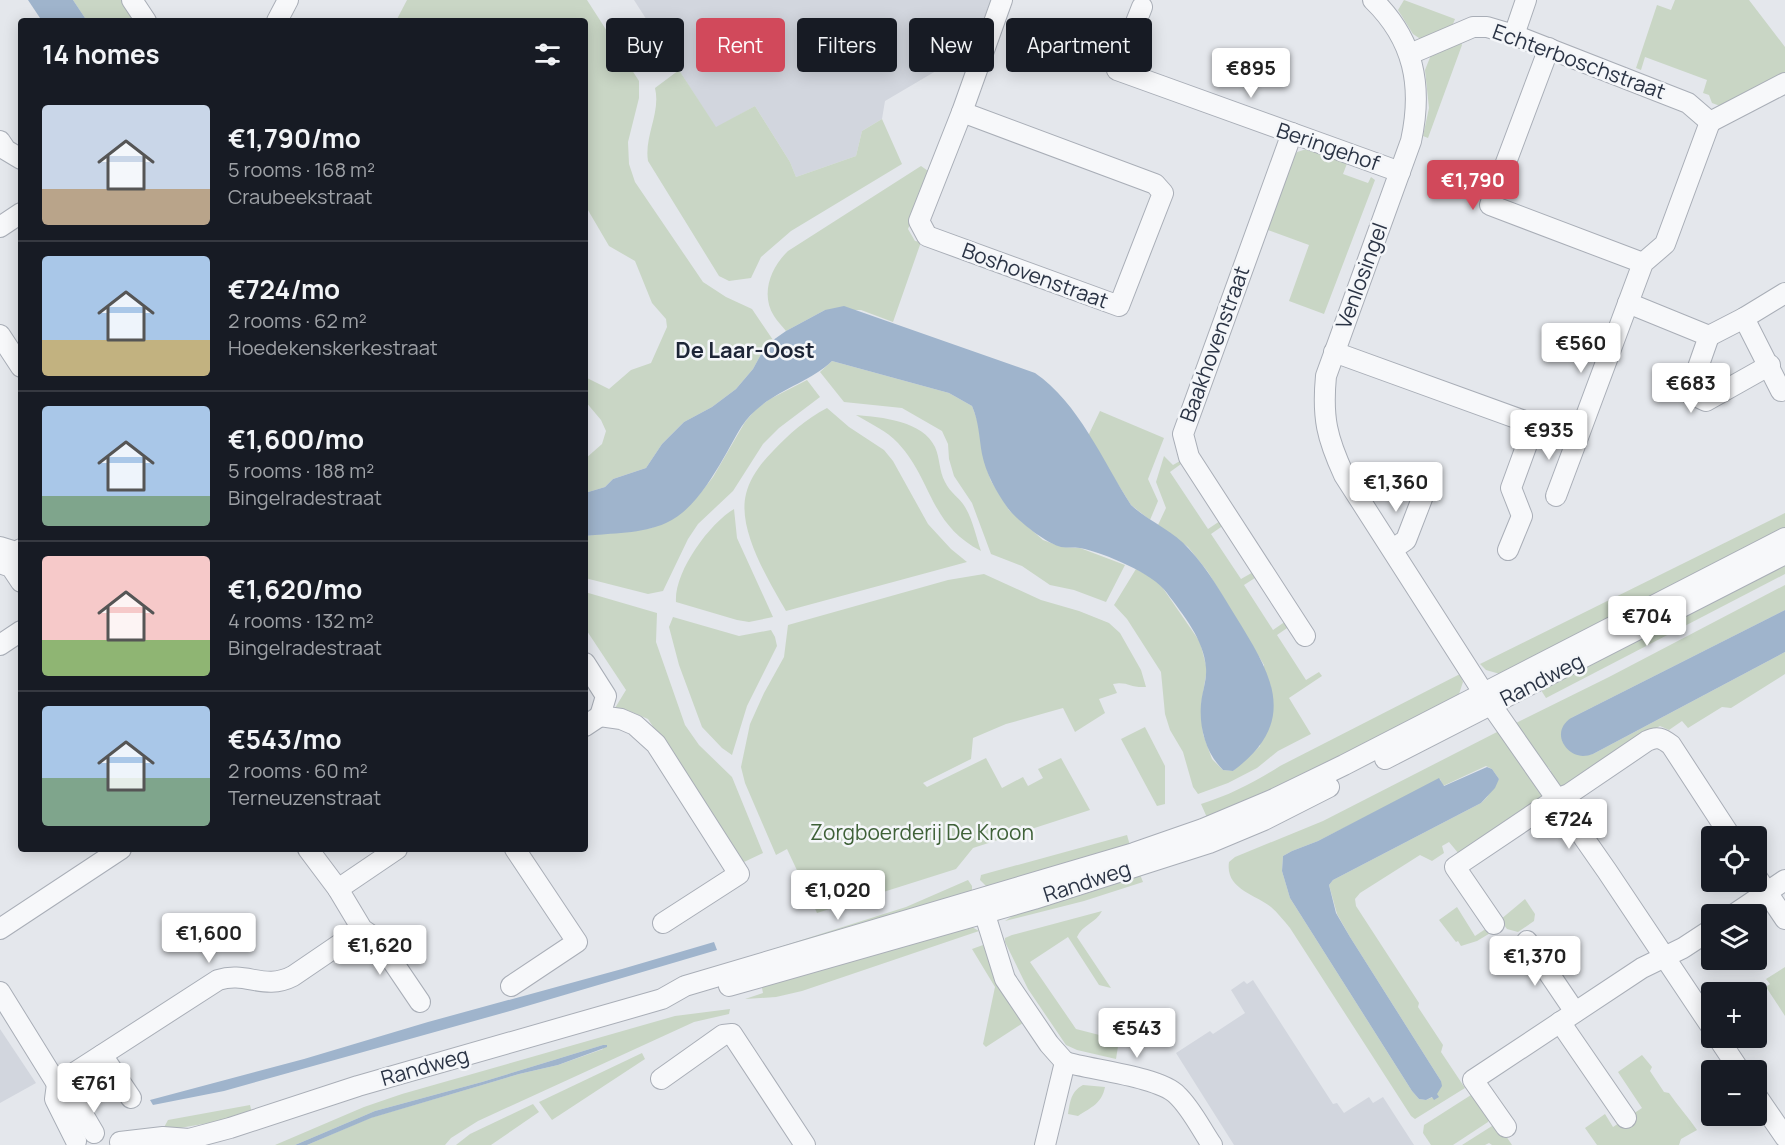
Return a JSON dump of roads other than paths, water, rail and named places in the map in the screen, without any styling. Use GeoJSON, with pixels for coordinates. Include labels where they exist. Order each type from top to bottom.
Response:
{"type":"FeatureCollection","features":[{"type":"Feature","properties":{"kind":"street"},"geometry":{"type":"LineString","coordinates":[[132,0],[144,18]]}},
{"type":"Feature","properties":{"kind":"street"},"geometry":{"type":"LineString","coordinates":[[279,18],[288,0]]}},
{"type":"Feature","properties":{"kind":"street","name":"Boshovenstraat"},"geometry":{"type":"LineString","coordinates":[[962,112],[1155,184],[1163,193],[1119,306],[927,236],[920,221],[1002,0]]}},
{"type":"Feature","properties":{"kind":"street","name":"Venlosingel"},"geometry":{"type":"LineString","coordinates":[[1373,0],[1398,29],[1410,54],[1416,89],[1416,118],[1411,141],[1326,376],[1325,419],[1330,445],[1344,475],[1488,700],[1701,1012]]}},
{"type":"Feature","properties":{"kind":"street"},"geometry":{"type":"LineString","coordinates":[[1514,35],[1527,0]]}},
{"type":"Feature","properties":{"kind":"street","name":"Beringehof"},"geometry":{"type":"LineString","coordinates":[[1142,7],[1118,70],[1400,172]]}},
{"type":"Feature","properties":{"kind":"street","name":"Echterboschstraat"},"geometry":{"type":"LineString","coordinates":[[1410,54],[1473,27],[1487,27],[1549,48],[1688,103],[1710,122]]}},
{"type":"Feature","properties":{"kind":"street"},"geometry":{"type":"LineString","coordinates":[[1549,48],[1490,205],[1643,263]]}},
{"type":"Feature","properties":{"kind":"street"},"geometry":{"type":"LineString","coordinates":[[1556,496],[1643,263],[1665,244],[1710,122],[1785,82]]}},
{"type":"Feature","properties":{"kind":"street","name":"Baakhovenstraat"},"geometry":{"type":"LineString","coordinates":[[1292,133],[1183,434],[1189,457],[1305,636]]}},
{"type":"Feature","properties":{"kind":"street"},"geometry":{"type":"LineString","coordinates":[[0,141],[6,150],[18,157]]}},
{"type":"Feature","properties":{"kind":"street"},"geometry":{"type":"LineString","coordinates":[[0,227],[18,215]]}},
{"type":"Feature","properties":{"kind":"street"},"geometry":{"type":"LineString","coordinates":[[1770,365],[1706,400],[1689,393],[1709,336],[1785,293]]}},
{"type":"Feature","properties":{"kind":"street"},"geometry":{"type":"LineString","coordinates":[[1628,303],[1709,336]]}},
{"type":"Feature","properties":{"kind":"street"},"geometry":{"type":"LineString","coordinates":[[1744,318],[1770,365],[1781,391],[1785,389]]}},
{"type":"Feature","properties":{"kind":"street"},"geometry":{"type":"LineString","coordinates":[[0,335],[18,362]]}},
{"type":"Feature","properties":{"kind":"street"},"geometry":{"type":"LineString","coordinates":[[1334,352],[1577,440]]}},
{"type":"Feature","properties":{"kind":"street"},"geometry":{"type":"LineString","coordinates":[[1508,550],[1522,516],[1511,488],[1534,425]]}},
{"type":"Feature","properties":{"kind":"street"},"geometry":{"type":"LineString","coordinates":[[1393,549],[1406,540],[1424,496]]}},
{"type":"Feature","properties":{"kind":"street","name":"Randweg"},"geometry":{"type":"LineString","coordinates":[[121,1144],[163,1137],[184,1142],[358,1086],[662,999],[696,983],[1209,843],[1264,820],[1785,538]]}},
{"type":"Feature","properties":{"kind":"street"},"geometry":{"type":"LineString","coordinates":[[0,547],[18,551]]}},
{"type":"Feature","properties":{"kind":"street","name":"Randweg"},"geometry":{"type":"LineString","coordinates":[[1488,700],[1785,554]]}},
{"type":"Feature","properties":{"kind":"street"},"geometry":{"type":"LineString","coordinates":[[0,563],[10,567],[18,578]]}},
{"type":"Feature","properties":{"kind":"street"},"geometry":{"type":"LineString","coordinates":[[0,645],[18,633]]}},
{"type":"Feature","properties":{"kind":"street"},"geometry":{"type":"LineString","coordinates":[[588,668],[606,696],[592,721]]}},
{"type":"Feature","properties":{"kind":"street"},"geometry":{"type":"LineString","coordinates":[[592,721],[621,719],[635,725],[656,744],[739,874],[663,923]]}},
{"type":"Feature","properties":{"kind":"street"},"geometry":{"type":"LineString","coordinates":[[1494,924],[1455,867],[1556,799],[1569,794],[1654,738],[1662,738],[1671,745],[1724,826]]}},
{"type":"Feature","properties":{"kind":"street"},"geometry":{"type":"LineString","coordinates":[[0,928],[116,852]]}},
{"type":"Feature","properties":{"kind":"street"},"geometry":{"type":"LineString","coordinates":[[310,852],[338,889],[362,928],[378,940],[420,1002]]}},
{"type":"Feature","properties":{"kind":"street"},"geometry":{"type":"LineString","coordinates":[[338,889],[393,852]]}},
{"type":"Feature","properties":{"kind":"street"},"geometry":{"type":"LineString","coordinates":[[511,986],[577,942],[516,852]]}},
{"type":"Feature","properties":{"kind":"street"},"geometry":{"type":"LineString","coordinates":[[1767,883],[1785,880]]}},
{"type":"Feature","properties":{"kind":"street"},"geometry":{"type":"LineString","coordinates":[[1743,904],[1755,892]]}},
{"type":"Feature","properties":{"kind":"street"},"geometry":{"type":"LineString","coordinates":[[1767,892],[1785,919]]}},
{"type":"Feature","properties":{"kind":"street"},"geometry":{"type":"LineString","coordinates":[[982,906],[1005,979],[1049,1044],[1065,1062],[1143,1079],[1167,1087],[1182,1100],[1212,1145]]}},
{"type":"Feature","properties":{"kind":"street"},"geometry":{"type":"LineString","coordinates":[[121,1144],[112,1136],[94,1133],[88,1134],[75,1143],[55,1099],[57,1084],[218,980],[238,977],[274,983],[284,981],[362,928]]}},
{"type":"Feature","properties":{"kind":"street"},"geometry":{"type":"LineString","coordinates":[[1506,1127],[1473,1080],[1642,968],[1683,948],[1701,936]]}},
{"type":"Feature","properties":{"kind":"street"},"geometry":{"type":"LineString","coordinates":[[1527,941],[1567,1017],[1626,1118]]}},
{"type":"Feature","properties":{"kind":"street"},"geometry":{"type":"LineString","coordinates":[[0,992],[57,1084],[70,1092],[94,1133]]}},
{"type":"Feature","properties":{"kind":"street"},"geometry":{"type":"LineString","coordinates":[[661,1079],[723,1035],[732,1034],[805,1145]]}},
{"type":"Feature","properties":{"kind":"street"},"geometry":{"type":"LineString","coordinates":[[102,1055],[131,1098]]}},
{"type":"Feature","properties":{"kind":"street"},"geometry":{"type":"LineString","coordinates":[[1045,1145],[1065,1062]]}},
{"type":"Feature","properties":{"kind":"street"},"geometry":{"type":"LineString","coordinates":[[1767,1111],[1785,1137]]}},
{"type":"Feature","properties":{"kind":"water"},"geometry":{"type":"Polygon","coordinates":[[[28,0],[73,0],[85,18],[40,18],[28,0]]]}},
{"type":"Feature","properties":{"kind":"water"},"geometry":{"type":"Polygon","coordinates":[[[844,306],[1035,373],[1050,385],[1089,433],[1131,505],[1183,542],[1220,590],[1249,638],[1269,678],[1273,697],[1273,716],[1267,734],[1254,752],[1233,771],[1223,770],[1212,756],[1205,740],[1201,713],[1206,672],[1204,657],[1192,628],[1167,593],[1140,571],[1090,551],[1055,545],[1032,531],[1017,518],[1003,501],[989,475],[972,406],[949,393],[832,361],[814,375],[774,396],[751,415],[706,487],[692,504],[675,518],[657,527],[626,533],[588,536],[588,492],[605,487],[613,479],[646,468],[662,444],[684,422],[712,407],[736,389],[753,369],[766,345],[786,331],[825,310],[844,306]]]}},
{"type":"Feature","properties":{"kind":"water"},"geometry":{"type":"Polygon","coordinates":[[[1785,610],[1785,652],[1593,754],[1576,755],[1562,742],[1562,729],[1571,718],[1785,610]]]}},
{"type":"Feature","properties":{"kind":"water"},"geometry":{"type":"Polygon","coordinates":[[[1487,767],[1492,769],[1499,779],[1495,788],[1481,803],[1333,880],[1329,885],[1336,913],[1441,1081],[1442,1086],[1437,1094],[1439,1097],[1434,1100],[1432,1097],[1426,1100],[1419,1099],[1290,898],[1282,871],[1283,856],[1318,841],[1439,778],[1444,786],[1487,767]]]}},
{"type":"Feature","properties":{"kind":"water"},"geometry":{"type":"Polygon","coordinates":[[[714,942],[717,950],[510,1011],[224,1091],[153,1105],[150,1100],[304,1059],[714,942]]]}},
{"type":"Feature","properties":{"kind":"water"},"geometry":{"type":"Polygon","coordinates":[[[603,1045],[607,1047],[558,1065],[519,1074],[371,1118],[307,1145],[295,1145],[375,1111],[482,1082],[603,1045]]]}},
{"type":"Feature","properties":{"kind":"district","name":"De Laar-Oost"},"geometry":{"type":"Point","coordinates":[745,350]}},
{"type":"Feature","properties":{"kind":"park label","name":"Zorgboerderij De Kroon"},"geometry":{"type":"Point","coordinates":[922,833]}}]}
